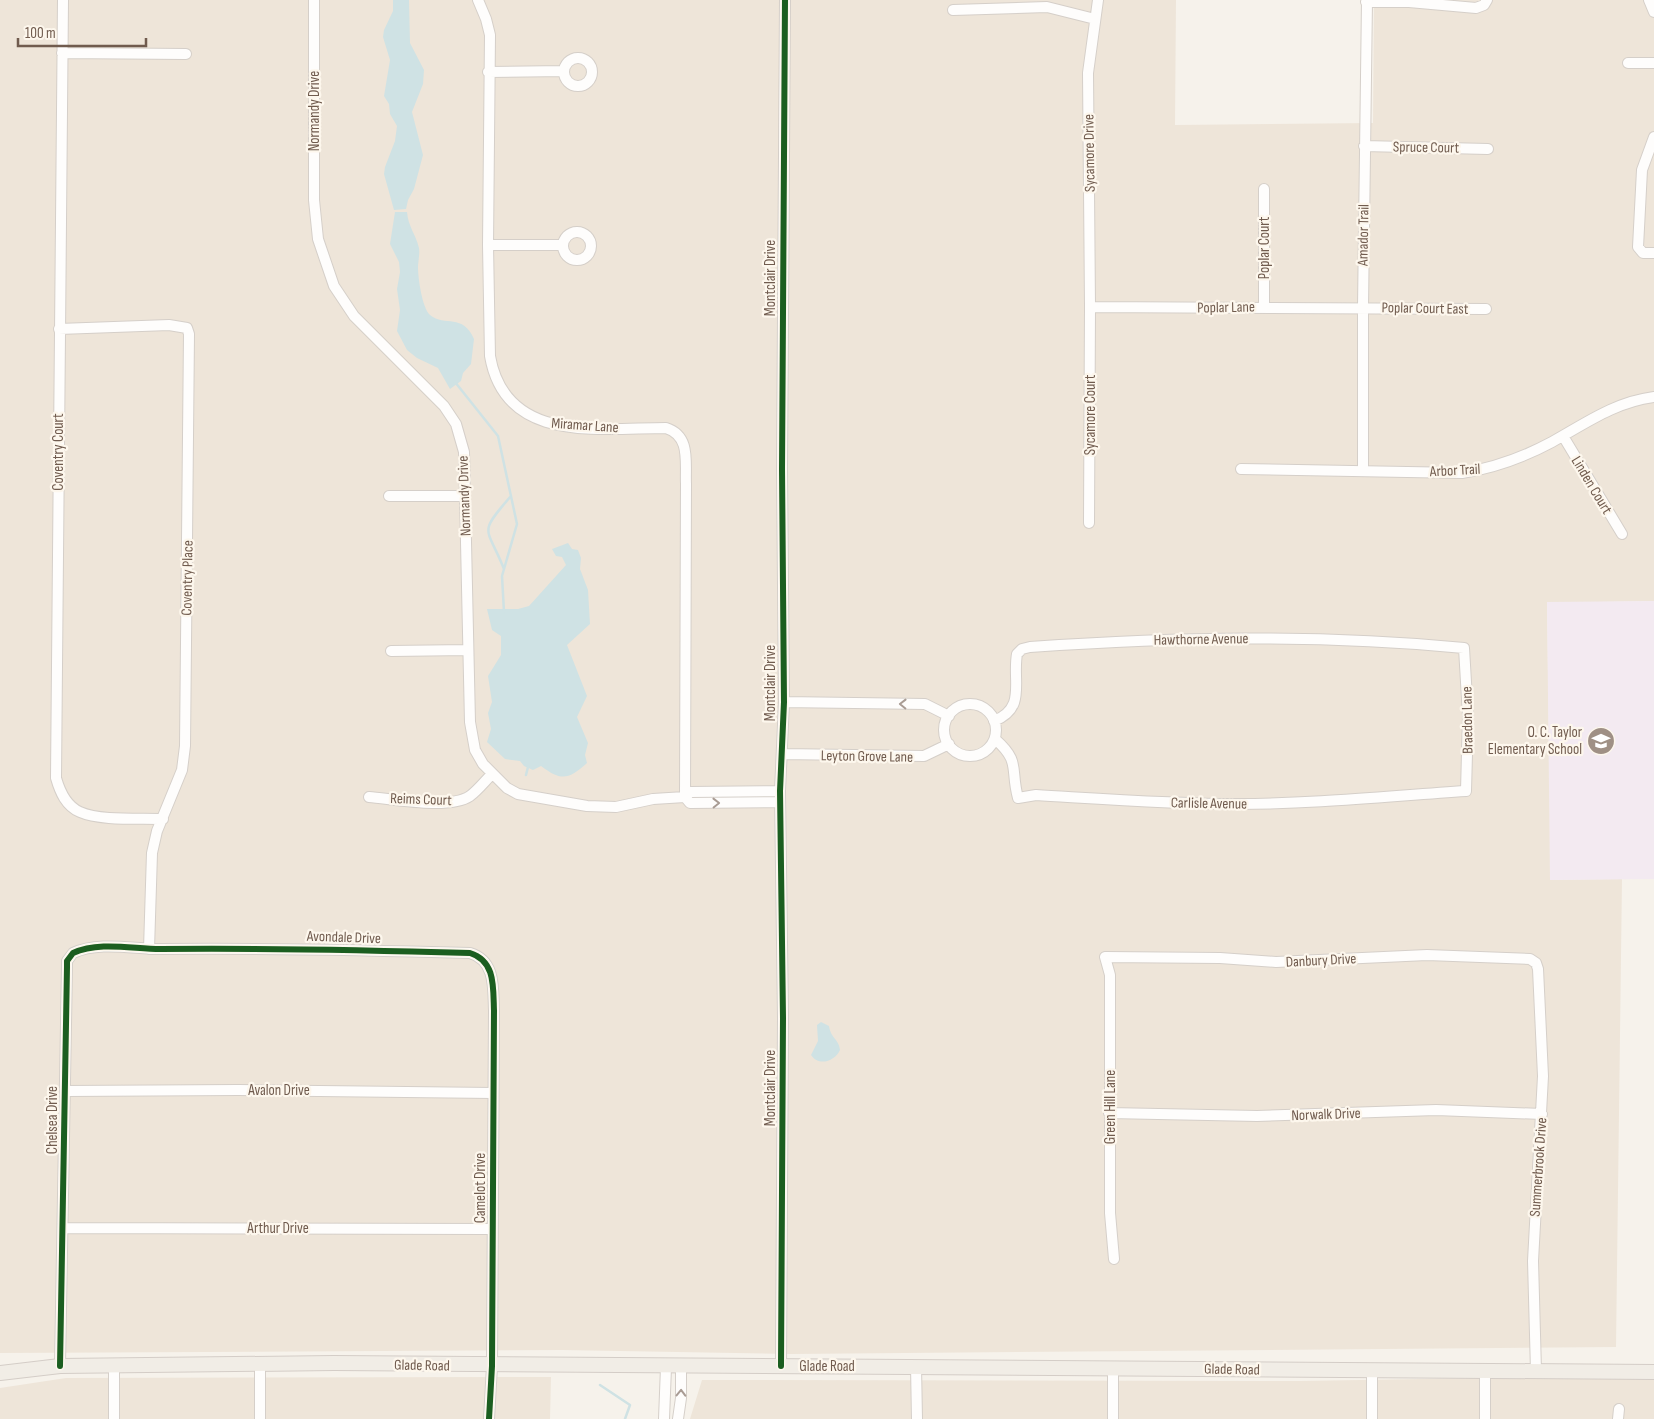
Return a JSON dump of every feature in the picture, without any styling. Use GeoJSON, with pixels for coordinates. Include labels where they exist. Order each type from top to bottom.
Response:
{"type":"FeatureCollection","features":[{"type":"Feature","properties":{"kind":"main road","name":"Glade Road"},"geometry":{"type":"LineString","coordinates":[[0,1373],[60,1366],[260,1363],[492,1366],[916,1366],[1654,1372]]}},
{"type":"Feature","properties":{"kind":"street","name":"Coventry Court"},"geometry":{"type":"LineString","coordinates":[[63,0],[56,778],[61,794],[80,813],[163,819]]}},
{"type":"Feature","properties":{"kind":"street","name":"Normandy Drive"},"geometry":{"type":"LineString","coordinates":[[314,0],[314,200],[318,239],[334,286],[354,316],[444,406],[456,424],[464,452],[471,735],[483,764],[507,788],[518,794],[587,806],[616,807],[653,799],[687,795],[780,791]]}},
{"type":"Feature","properties":{"kind":"street","name":"Miramar Lane"},"geometry":{"type":"LineString","coordinates":[[478,0],[490,35],[488,72],[488,245],[492,369],[504,394],[517,407],[529,416],[555,426],[666,428],[676,431],[683,440],[686,484],[687,795]]}},
{"type":"Feature","properties":{"kind":"street","name":"Montclair Drive"},"geometry":{"type":"LineString","coordinates":[[781,1366],[783,1018],[780,791],[784,702],[782,469],[785,0]]}},
{"type":"Feature","properties":{"kind":"street","name":"Sycamore Drive"},"geometry":{"type":"LineString","coordinates":[[1090,307],[1088,73],[1098,0]]}},
{"type":"Feature","properties":{"kind":"street"},"geometry":{"type":"LineString","coordinates":[[1366,1],[1409,2],[1476,8],[1484,5],[1487,0]]}},
{"type":"Feature","properties":{"kind":"street"},"geometry":{"type":"LineString","coordinates":[[1649,0],[1654,12]]}},
{"type":"Feature","properties":{"kind":"street","name":"Amador Trail"},"geometry":{"type":"LineString","coordinates":[[1363,470],[1362,307],[1366,1]]}},
{"type":"Feature","properties":{"kind":"street"},"geometry":{"type":"LineString","coordinates":[[953,10],[1047,7],[1095,19]]}},
{"type":"Feature","properties":{"kind":"street"},"geometry":{"type":"LineString","coordinates":[[62,52],[186,54]]}},
{"type":"Feature","properties":{"kind":"street"},"geometry":{"type":"LineString","coordinates":[[1628,64],[1654,64]]}},
{"type":"Feature","properties":{"kind":"street"},"geometry":{"type":"LineString","coordinates":[[488,72],[564,71]]}},
{"type":"Feature","properties":{"kind":"street"},"geometry":{"type":"LineString","coordinates":[[1654,137],[1642,170],[1639,223],[1640,251],[1654,253]]}},
{"type":"Feature","properties":{"kind":"street","name":"Spruce Court"},"geometry":{"type":"LineString","coordinates":[[1364,146],[1488,148]]}},
{"type":"Feature","properties":{"kind":"street","name":"Poplar Court"},"geometry":{"type":"LineString","coordinates":[[1264,189],[1264,306]]}},
{"type":"Feature","properties":{"kind":"street"},"geometry":{"type":"LineString","coordinates":[[488,245],[563,245]]}},
{"type":"Feature","properties":{"kind":"street","name":"Poplar Lane"},"geometry":{"type":"LineString","coordinates":[[1090,307],[1362,307]]}},
{"type":"Feature","properties":{"kind":"street","name":"Sycamore Court"},"geometry":{"type":"LineString","coordinates":[[1089,524],[1090,307]]}},
{"type":"Feature","properties":{"kind":"street","name":"Poplar Court East"},"geometry":{"type":"LineString","coordinates":[[1362,307],[1486,309]]}},
{"type":"Feature","properties":{"kind":"street","name":"Coventry Place"},"geometry":{"type":"LineString","coordinates":[[59,328],[170,325],[186,328],[189,334],[185,746],[182,770],[152,853],[149,949]]}},
{"type":"Feature","properties":{"kind":"street","name":"Arbor Trail"},"geometry":{"type":"LineString","coordinates":[[1240,470],[1363,470],[1462,473],[1482,470],[1504,464],[1563,436],[1610,408],[1654,397]]}},
{"type":"Feature","properties":{"kind":"street","name":"Linden Court"},"geometry":{"type":"LineString","coordinates":[[1563,436],[1622,534]]}},
{"type":"Feature","properties":{"kind":"street"},"geometry":{"type":"LineString","coordinates":[[389,496],[465,496]]}},
{"type":"Feature","properties":{"kind":"street","name":"Hawthorne Avenue"},"geometry":{"type":"LineString","coordinates":[[994,721],[1006,716],[1011,711],[1016,696],[1017,654],[1022,649],[1030,647],[1184,638],[1292,637],[1414,643],[1464,648]]}},
{"type":"Feature","properties":{"kind":"street","name":"Braedon Lane"},"geometry":{"type":"LineString","coordinates":[[1464,648],[1468,716],[1466,791]]}},
{"type":"Feature","properties":{"kind":"street"},"geometry":{"type":"LineString","coordinates":[[390,652],[468,650]]}},
{"type":"Feature","properties":{"kind":"street"},"geometry":{"type":"LineString","coordinates":[[784,702],[925,704],[949,716]]}},
{"type":"Feature","properties":{"kind":"street"},"geometry":{"type":"LineString","coordinates":[[973,705],[988,712],[994,721],[995,738],[991,746],[978,755],[961,755],[948,744],[944,730],[949,716],[962,706],[973,705]]}},
{"type":"Feature","properties":{"kind":"street","name":"Carlisle Avenue"},"geometry":{"type":"LineString","coordinates":[[995,738],[1012,756],[1018,798],[1036,795],[1179,803],[1255,804],[1373,799],[1466,791]]}},
{"type":"Feature","properties":{"kind":"street","name":"Leyton Grove Lane"},"geometry":{"type":"LineString","coordinates":[[782,754],[924,756],[948,744]]}},
{"type":"Feature","properties":{"kind":"street","name":"Reims Court"},"geometry":{"type":"LineString","coordinates":[[369,797],[430,802],[459,801],[469,796],[492,774]]}},
{"type":"Feature","properties":{"kind":"street","name":"Normandy Drive"},"geometry":{"type":"LineString","coordinates":[[687,795],[690,803],[780,802]]}},
{"type":"Feature","properties":{"kind":"street","name":"Chelsea Drive"},"geometry":{"type":"LineString","coordinates":[[60,1366],[68,961],[73,953],[78,950],[95,948],[149,949]]}},
{"type":"Feature","properties":{"kind":"street","name":"Avondale Drive"},"geometry":{"type":"LineString","coordinates":[[149,949],[282,948],[470,953],[477,956],[490,970],[494,1011]]}},
{"type":"Feature","properties":{"kind":"street","name":"Danbury Drive"},"geometry":{"type":"LineString","coordinates":[[1105,957],[1220,958],[1276,962],[1427,955],[1530,959],[1536,964]]}},
{"type":"Feature","properties":{"kind":"street","name":"Green Hill Lane"},"geometry":{"type":"LineString","coordinates":[[1105,957],[1110,975],[1110,1213],[1114,1259]]}},
{"type":"Feature","properties":{"kind":"street","name":"Summerbrook Drive"},"geometry":{"type":"LineString","coordinates":[[1536,964],[1543,1076],[1533,1242],[1536,1371]]}},
{"type":"Feature","properties":{"kind":"street","name":"Camelot Drive"},"geometry":{"type":"LineString","coordinates":[[489,1419],[492,1366],[494,1011]]}},
{"type":"Feature","properties":{"kind":"street","name":"Avalon Drive"},"geometry":{"type":"LineString","coordinates":[[65,1091],[239,1090],[493,1093]]}},
{"type":"Feature","properties":{"kind":"street","name":"Norwalk Drive"},"geometry":{"type":"LineString","coordinates":[[1110,1113],[1257,1116],[1436,1110],[1542,1114]]}},
{"type":"Feature","properties":{"kind":"street","name":"Arthur Drive"},"geometry":{"type":"LineString","coordinates":[[64,1228],[492,1229]]}},
{"type":"Feature","properties":{"kind":"street"},"geometry":{"type":"LineString","coordinates":[[260,1363],[260,1419]]}},
{"type":"Feature","properties":{"kind":"street"},"geometry":{"type":"LineString","coordinates":[[114,1365],[114,1419]]}},
{"type":"Feature","properties":{"kind":"street"},"geometry":{"type":"LineString","coordinates":[[664,1419],[666,1366]]}},
{"type":"Feature","properties":{"kind":"street"},"geometry":{"type":"LineString","coordinates":[[678,1419],[681,1398],[681,1366]]}},
{"type":"Feature","properties":{"kind":"street"},"geometry":{"type":"LineString","coordinates":[[916,1366],[917,1419]]}},
{"type":"Feature","properties":{"kind":"street"},"geometry":{"type":"LineString","coordinates":[[1113,1368],[1113,1419]]}},
{"type":"Feature","properties":{"kind":"street"},"geometry":{"type":"LineString","coordinates":[[1372,1370],[1372,1419]]}},
{"type":"Feature","properties":{"kind":"street"},"geometry":{"type":"LineString","coordinates":[[1485,1371],[1485,1419]]}},
{"type":"Feature","properties":{"kind":"shaded area"},"geometry":{"type":"Polygon","coordinates":[[[0,0],[1176,0],[1175,125],[1373,123],[1374,0],[1654,0],[1654,601],[1547,603],[1551,880],[1622,879],[1616,1347],[791,1354],[562,1350],[0,1353],[0,0]]]}},
{"type":"Feature","properties":{"kind":"shaded area"},"geometry":{"type":"Polygon","coordinates":[[[393,0],[409,0],[410,43],[424,70],[423,84],[412,112],[423,155],[414,189],[406,209],[394,210],[384,174],[395,141],[397,126],[390,114],[389,104],[384,96],[390,60],[383,37],[384,30],[393,11],[393,0]]]}},
{"type":"Feature","properties":{"kind":"shaded area"},"geometry":{"type":"Polygon","coordinates":[[[395,212],[407,212],[418,243],[420,285],[427,311],[436,318],[465,326],[474,339],[471,364],[463,373],[461,381],[450,389],[438,368],[417,358],[407,350],[397,331],[400,310],[397,289],[400,272],[399,262],[390,244],[395,212]]]}},
{"type":"Feature","properties":{"kind":"shaded area"},"geometry":{"type":"Polygon","coordinates":[[[568,543],[572,549],[578,550],[581,558],[580,569],[588,590],[590,624],[567,645],[587,696],[577,717],[588,743],[585,755],[587,763],[575,773],[559,776],[541,766],[533,770],[524,766],[520,761],[505,759],[487,742],[491,729],[488,713],[492,702],[488,676],[501,655],[501,636],[492,630],[487,609],[518,609],[529,606],[566,565],[562,557],[556,556],[552,549],[568,543]]]}},
{"type":"Feature","properties":{"kind":"shaded area","name":"O. C. Taylor Elementary School"},"geometry":{"type":"Polygon","coordinates":[[[1654,601],[1654,879],[1550,880],[1547,602],[1654,601]]]}},
{"type":"Feature","properties":{"kind":"shaded area"},"geometry":{"type":"Polygon","coordinates":[[[821,1022],[829,1026],[831,1034],[838,1043],[840,1050],[831,1060],[822,1062],[814,1059],[811,1055],[818,1041],[817,1025],[821,1022]]]}},
{"type":"Feature","properties":{"kind":"shaded area"},"geometry":{"type":"Polygon","coordinates":[[[551,1377],[550,1419],[0,1419],[0,1388],[66,1378],[551,1377]]]}},
{"type":"Feature","properties":{"kind":"shaded area"},"geometry":{"type":"Polygon","coordinates":[[[1549,1377],[1654,1378],[1654,1419],[690,1419],[702,1380],[1300,1381],[1549,1377]]]}},
{"type":"Feature","properties":{"kind":"waterway"},"geometry":{"type":"LineString","coordinates":[[455,382],[498,436],[517,524],[502,576],[504,612]]}},
{"type":"Feature","properties":{"kind":"waterway"},"geometry":{"type":"LineString","coordinates":[[504,569],[488,531],[493,518],[511,496]]}},
{"type":"Feature","properties":{"kind":"waterway"},"geometry":{"type":"LineString","coordinates":[[526,775],[528,767]]}},
{"type":"Feature","properties":{"kind":"waterway"},"geometry":{"type":"LineString","coordinates":[[600,1385],[630,1405],[625,1419]]}},
{"type":"Feature","properties":{"kind":"cycle path"},"geometry":{"type":"LineString","coordinates":[[781,1366],[783,1018],[780,791],[784,702],[782,469],[785,0]]}},
{"type":"Feature","properties":{"kind":"cycle path"},"geometry":{"type":"LineString","coordinates":[[60,1366],[67,961],[73,953],[83,949],[105,946],[160,949],[315,949],[470,953],[485,962],[493,985],[492,1366],[489,1419]]}},
{"type":"Feature","properties":{"kind":"place","name":"O. C. Taylor Elementary School"},"geometry":{"type":"Point","coordinates":[1601,741]}}]}
